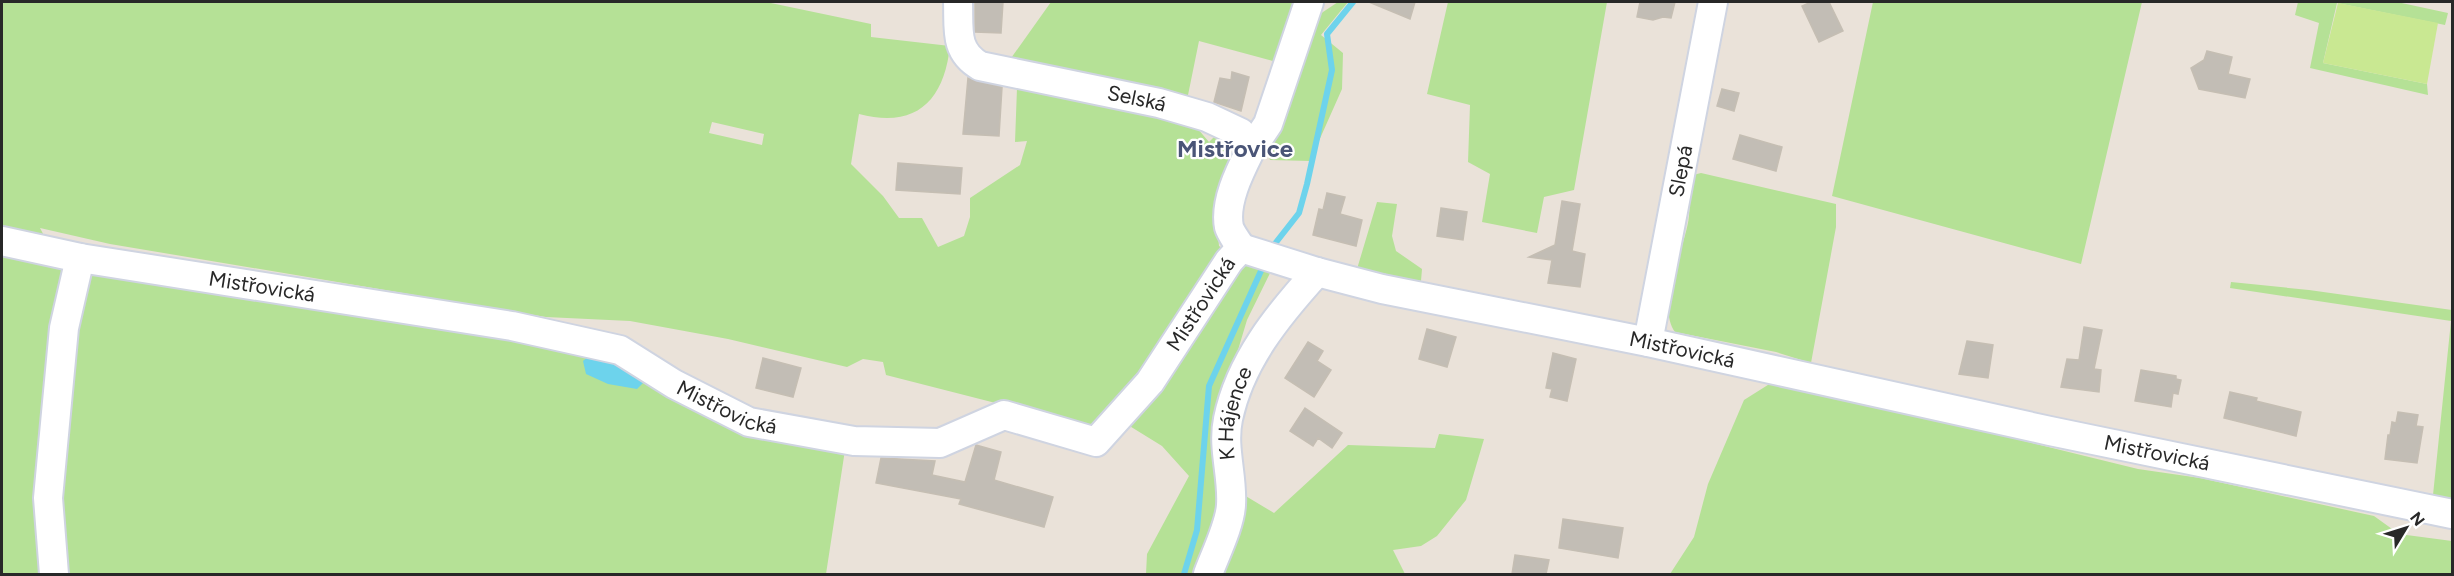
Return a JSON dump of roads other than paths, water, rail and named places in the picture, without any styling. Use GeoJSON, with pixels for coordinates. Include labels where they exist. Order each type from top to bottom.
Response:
{"type":"FeatureCollection","features":[{"type":"Feature","properties":{"kind":"street","name":"Selská"},"geometry":{"type":"LineString","coordinates":[[958,2],[959,38],[965,57],[980,66],[1159,104],[1207,117],[1241,133],[1251,149]]}},
{"type":"Feature","properties":{"kind":"street"},"geometry":{"type":"LineString","coordinates":[[1258,254],[1229,228],[1231,201],[1239,173],[1251,149],[1268,124],[1309,2]]}},
{"type":"Feature","properties":{"kind":"street","name":"Slepá"},"geometry":{"type":"LineString","coordinates":[[1648,342],[1713,2]]}},
{"type":"Feature","properties":{"kind":"street","name":"Mistřovická"},"geometry":{"type":"LineString","coordinates":[[2,241],[80,258],[512,326],[620,350],[674,384],[749,422],[854,441],[940,443],[1004,415],[1096,442],[1150,381],[1229,261],[1258,254],[1317,272],[1474,308],[1648,342],[2073,436],[2452,514]]}},
{"type":"Feature","properties":{"kind":"street"},"geometry":{"type":"LineString","coordinates":[[54,574],[48,498],[64,328],[80,258]]}},
{"type":"Feature","properties":{"kind":"street","name":"K Hájence"},"geometry":{"type":"LineString","coordinates":[[1208,574],[1231,507],[1225,445],[1228,418],[1241,376],[1263,336],[1317,272]]}},
{"type":"Feature","properties":{"kind":"water"},"geometry":{"type":"Polygon","coordinates":[[[592,353],[637,367],[644,382],[637,389],[608,384],[586,374],[583,361],[592,353]]]}},
{"type":"Feature","properties":{"kind":"waterway"},"geometry":{"type":"LineString","coordinates":[[1270,250],[1299,213],[1332,70],[1327,34],[1353,2]]}},
{"type":"Feature","properties":{"kind":"waterway"},"geometry":{"type":"LineString","coordinates":[[1184,574],[1197,530],[1209,386],[1265,262]]}},
{"type":"Feature","properties":{"kind":"district","name":"Mistřovice"},"geometry":{"type":"Point","coordinates":[1235,149]}}]}
